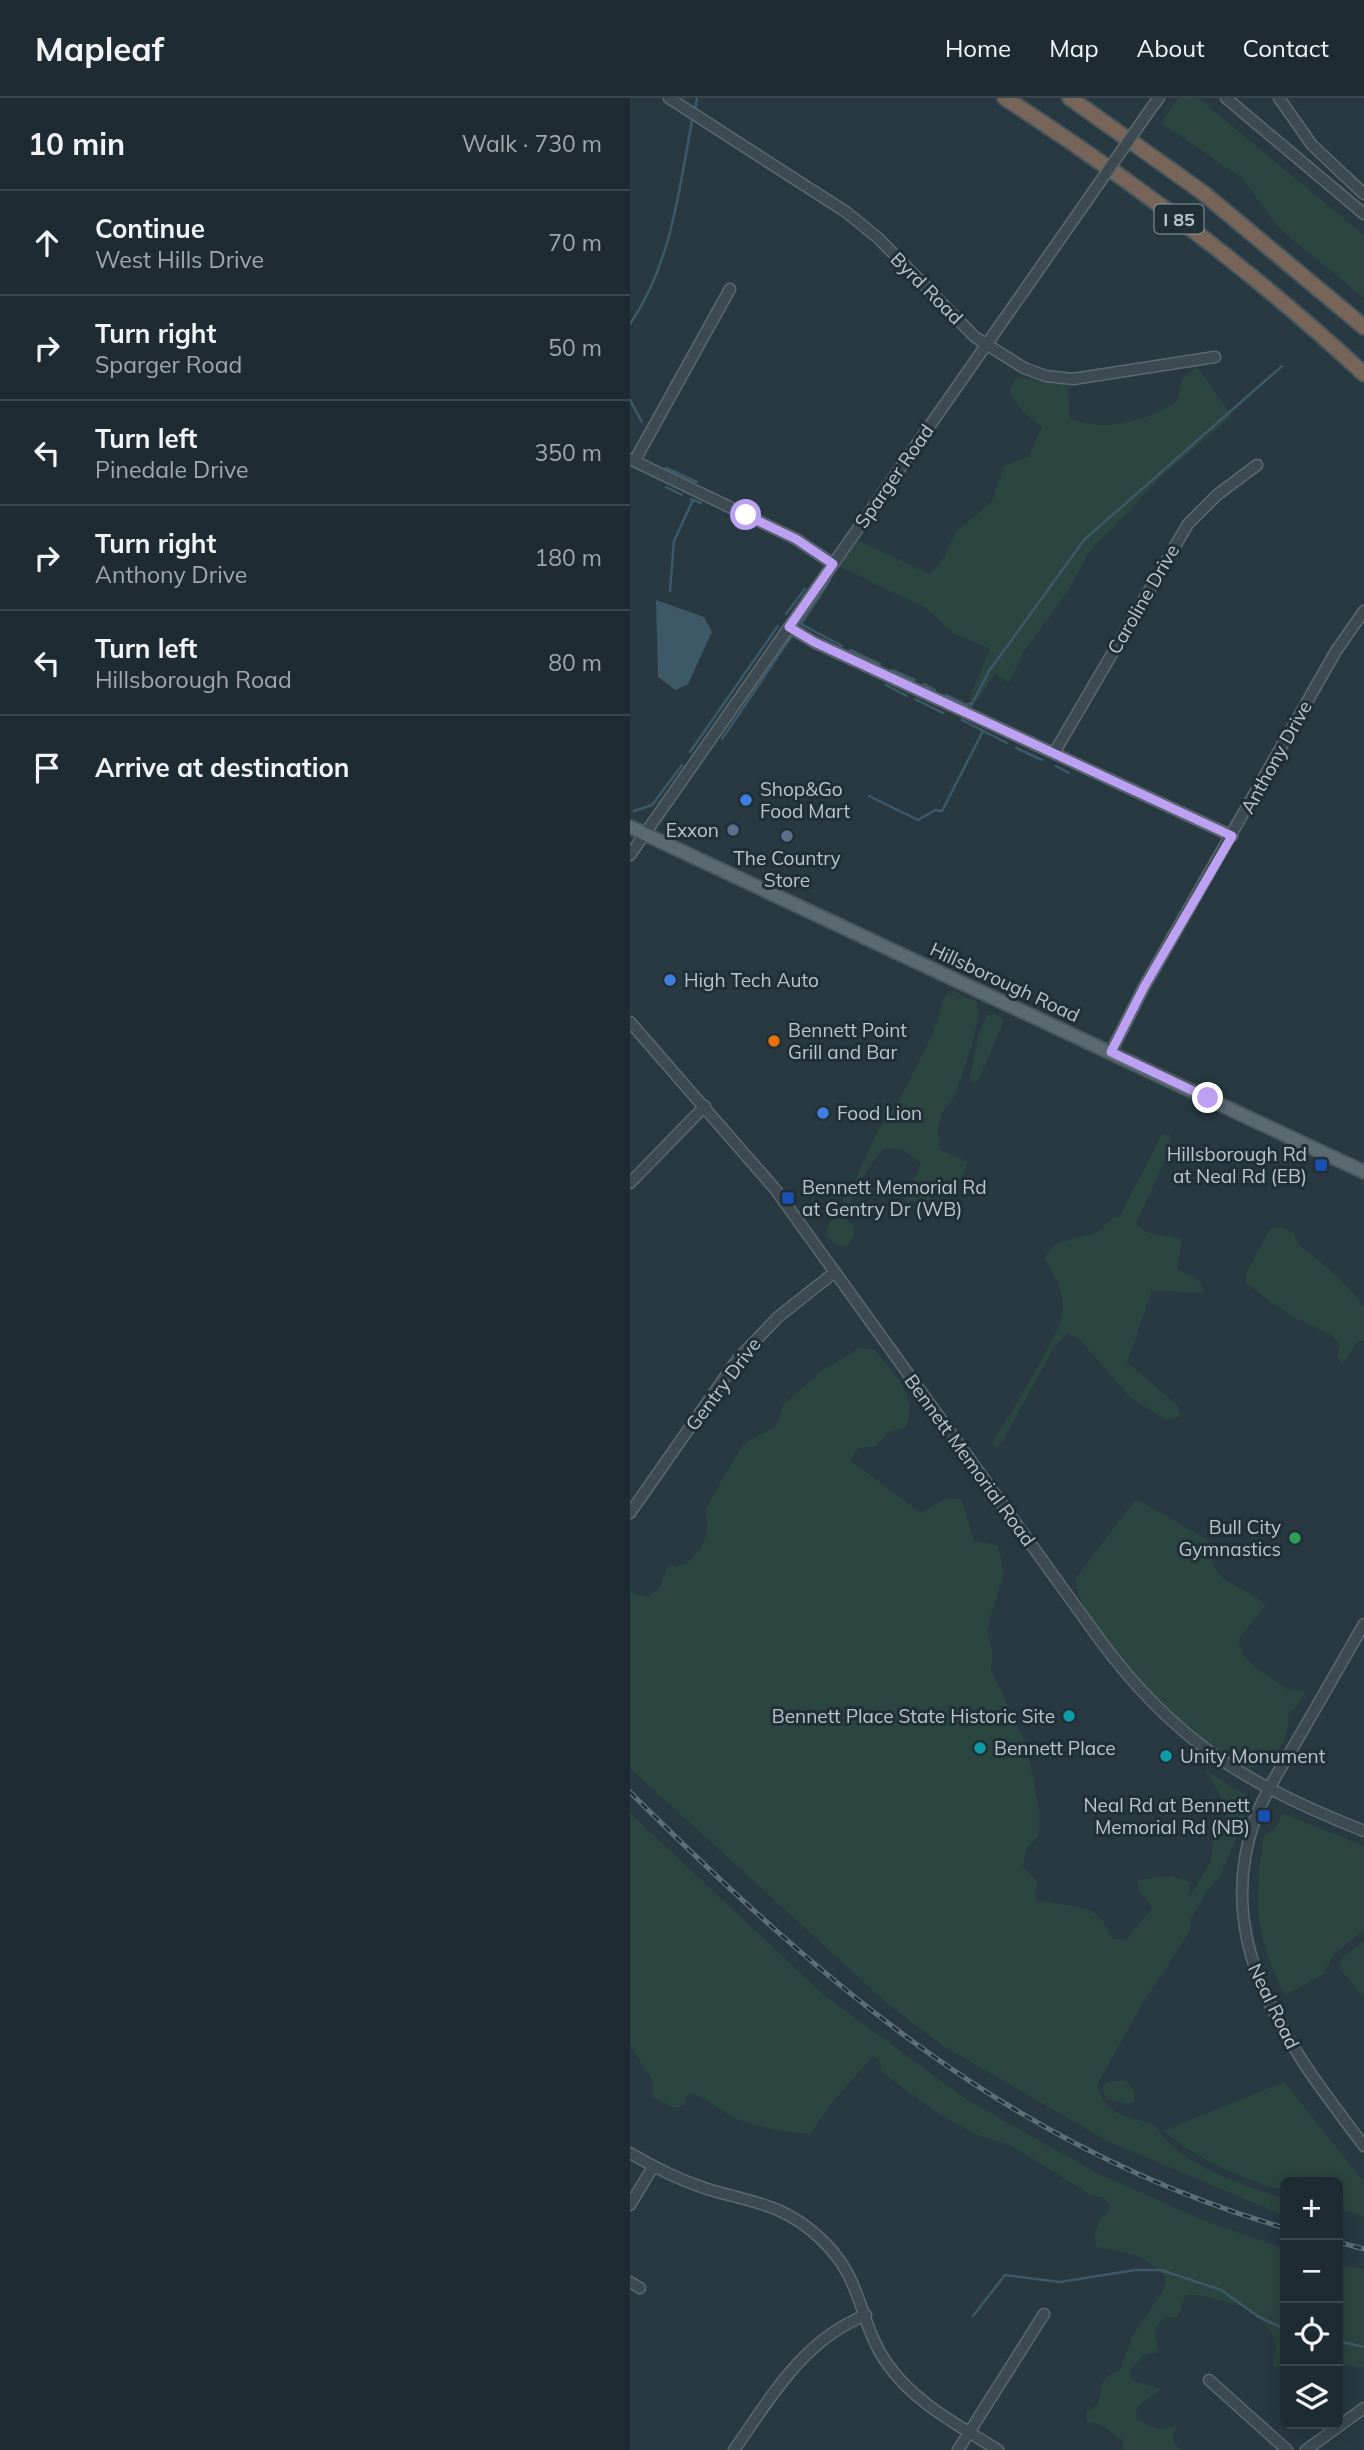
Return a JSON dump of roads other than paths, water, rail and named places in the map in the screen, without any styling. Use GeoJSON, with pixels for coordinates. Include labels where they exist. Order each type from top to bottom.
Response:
{"type":"FeatureCollection","features":[{"type":"Feature","properties":{"kind":"highway","name":"I 85"},"geometry":{"type":"LineString","coordinates":[[1005,98],[1126,180],[1222,251],[1364,374]]}},
{"type":"Feature","properties":{"kind":"highway","name":"I 85"},"geometry":{"type":"LineString","coordinates":[[1070,98],[1202,192],[1364,327]]}},
{"type":"Feature","properties":{"kind":"main road","name":"Hillsborough Road"},"geometry":{"type":"LineString","coordinates":[[630,827],[1364,1172]]}},
{"type":"Feature","properties":{"kind":"street","name":"Byrd Road"},"geometry":{"type":"LineString","coordinates":[[670,98],[834,203],[866,228],[986,346],[1024,368],[1058,378],[1084,378],[1215,357]]}},
{"type":"Feature","properties":{"kind":"street"},"geometry":{"type":"LineString","coordinates":[[1226,98],[1364,214]]}},
{"type":"Feature","properties":{"kind":"street"},"geometry":{"type":"LineString","coordinates":[[1279,98],[1312,145],[1364,194]]}},
{"type":"Feature","properties":{"kind":"street","name":"Sparger Road"},"geometry":{"type":"LineString","coordinates":[[630,855],[1155,103]]}},
{"type":"Feature","properties":{"kind":"street"},"geometry":{"type":"LineString","coordinates":[[730,289],[633,459],[796,539],[833,564]]}},
{"type":"Feature","properties":{"kind":"street","name":"Caroline Drive"},"geometry":{"type":"LineString","coordinates":[[1054,753],[1188,524],[1207,503],[1256,465]]}},
{"type":"Feature","properties":{"kind":"street","name":"Anthony Drive"},"geometry":{"type":"LineString","coordinates":[[1111,1052],[1144,987],[1336,651],[1364,611]]}},
{"type":"Feature","properties":{"kind":"street"},"geometry":{"type":"LineString","coordinates":[[789,627],[814,642],[1232,836]]}},
{"type":"Feature","properties":{"kind":"street","name":"Bennett Memorial Road"},"geometry":{"type":"LineString","coordinates":[[630,1022],[775,1189],[1135,1685],[1162,1714],[1200,1747],[1269,1790],[1364,1831]]}},
{"type":"Feature","properties":{"kind":"street"},"geometry":{"type":"LineString","coordinates":[[630,1183],[705,1106]]}},
{"type":"Feature","properties":{"kind":"street","name":"Gentry Drive"},"geometry":{"type":"LineString","coordinates":[[630,1513],[737,1360],[778,1317],[835,1272]]}},
{"type":"Feature","properties":{"kind":"street","name":"Neal Road"},"geometry":{"type":"LineString","coordinates":[[1364,1624],[1269,1790],[1255,1820],[1242,1876],[1241,1907],[1246,1942],[1259,1980],[1299,2056],[1364,2146]]}},
{"type":"Feature","properties":{"kind":"street"},"geometry":{"type":"LineString","coordinates":[[630,2153],[653,2167],[709,2189],[765,2203],[806,2227],[843,2265],[858,2292],[884,2360],[904,2385],[998,2450]]}},
{"type":"Feature","properties":{"kind":"street"},"geometry":{"type":"LineString","coordinates":[[630,2205],[653,2167]]}},
{"type":"Feature","properties":{"kind":"street"},"geometry":{"type":"LineString","coordinates":[[630,2282],[640,2288]]}},
{"type":"Feature","properties":{"kind":"street"},"geometry":{"type":"LineString","coordinates":[[958,2450],[1044,2314]]}},
{"type":"Feature","properties":{"kind":"street"},"geometry":{"type":"LineString","coordinates":[[734,2450],[806,2353],[838,2328],[866,2315]]}},
{"type":"Feature","properties":{"kind":"street"},"geometry":{"type":"LineString","coordinates":[[1209,2380],[1287,2450]]}},
{"type":"Feature","properties":{"kind":"street"},"geometry":{"type":"LineString","coordinates":[[1306,2450],[1364,2408]]}},
{"type":"Feature","properties":{"kind":"water"},"geometry":{"type":"Polygon","coordinates":[[[656,600],[704,617],[712,632],[688,684],[675,690],[658,677],[656,600]]]}},
{"type":"Feature","properties":{"kind":"waterway"},"geometry":{"type":"LineString","coordinates":[[695,110],[697,98]]}},
{"type":"Feature","properties":{"kind":"waterway"},"geometry":{"type":"LineString","coordinates":[[630,324],[655,277],[672,226],[692,121]]}},
{"type":"Feature","properties":{"kind":"waterway"},"geometry":{"type":"LineString","coordinates":[[971,706],[989,671],[1084,540],[1282,366]]}},
{"type":"Feature","properties":{"kind":"waterway"},"geometry":{"type":"LineString","coordinates":[[630,400],[642,422]]}},
{"type":"Feature","properties":{"kind":"waterway"},"geometry":{"type":"LineString","coordinates":[[666,468],[697,482]]}},
{"type":"Feature","properties":{"kind":"waterway"},"geometry":{"type":"LineString","coordinates":[[666,487],[682,495]]}},
{"type":"Feature","properties":{"kind":"waterway"},"geometry":{"type":"LineString","coordinates":[[691,499],[701,503]]}},
{"type":"Feature","properties":{"kind":"waterway"},"geometry":{"type":"LineString","coordinates":[[670,591],[674,541],[693,500]]}},
{"type":"Feature","properties":{"kind":"waterway"},"geometry":{"type":"LineString","coordinates":[[830,580],[801,624],[842,646]]}},
{"type":"Feature","properties":{"kind":"waterway"},"geometry":{"type":"LineString","coordinates":[[786,614],[805,589]]}},
{"type":"Feature","properties":{"kind":"waterway"},"geometry":{"type":"LineString","coordinates":[[690,752],[778,626]]}},
{"type":"Feature","properties":{"kind":"waterway"},"geometry":{"type":"LineString","coordinates":[[722,739],[791,637]]}},
{"type":"Feature","properties":{"kind":"waterway"},"geometry":{"type":"LineString","coordinates":[[850,650],[880,664]]}},
{"type":"Feature","properties":{"kind":"waterway"},"geometry":{"type":"LineString","coordinates":[[892,670],[915,680]]}},
{"type":"Feature","properties":{"kind":"waterway"},"geometry":{"type":"LineString","coordinates":[[924,684],[935,690]]}},
{"type":"Feature","properties":{"kind":"waterway"},"geometry":{"type":"LineString","coordinates":[[886,685],[907,696]]}},
{"type":"Feature","properties":{"kind":"waterway"},"geometry":{"type":"LineString","coordinates":[[946,695],[967,705],[972,703]]}},
{"type":"Feature","properties":{"kind":"waterway"},"geometry":{"type":"LineString","coordinates":[[915,699],[943,713]]}},
{"type":"Feature","properties":{"kind":"waterway"},"geometry":{"type":"LineString","coordinates":[[962,720],[1007,743]]}},
{"type":"Feature","properties":{"kind":"waterway"},"geometry":{"type":"LineString","coordinates":[[869,796],[918,820],[935,810],[942,811],[983,731]]}},
{"type":"Feature","properties":{"kind":"waterway"},"geometry":{"type":"LineString","coordinates":[[1016,748],[1042,760]]}},
{"type":"Feature","properties":{"kind":"waterway"},"geometry":{"type":"LineString","coordinates":[[634,811],[652,805],[682,765]]}},
{"type":"Feature","properties":{"kind":"waterway"},"geometry":{"type":"LineString","coordinates":[[1056,766],[1069,773]]}},
{"type":"Feature","properties":{"kind":"waterway"},"geometry":{"type":"LineString","coordinates":[[973,2316],[1005,2275],[1060,2282],[1135,2270],[1161,2270],[1221,2290],[1259,2317],[1280,2327]]}},
{"type":"Feature","properties":{"kind":"waterway"},"geometry":{"type":"LineString","coordinates":[[1343,2342],[1364,2347]]}},
{"type":"Feature","properties":{"kind":"railway"},"geometry":{"type":"LineString","coordinates":[[630,1792],[777,1931],[852,1995],[929,2054],[1011,2107],[1096,2154],[1187,2195],[1280,2226]]}},
{"type":"Feature","properties":{"kind":"railway"},"geometry":{"type":"LineString","coordinates":[[1343,2243],[1364,2249]]}},
{"type":"Feature","properties":{"kind":"place","name":"Shop&Go Food Mart"},"geometry":{"type":"Point","coordinates":[746,800]}},
{"type":"Feature","properties":{"kind":"place","name":"Exxon"},"geometry":{"type":"Point","coordinates":[733,830]}},
{"type":"Feature","properties":{"kind":"place","name":"The Country Store"},"geometry":{"type":"Point","coordinates":[787,836]}},
{"type":"Feature","properties":{"kind":"place","name":"High Tech Auto"},"geometry":{"type":"Point","coordinates":[670,980]}},
{"type":"Feature","properties":{"kind":"place","name":"Bennett Point Grill and Bar"},"geometry":{"type":"Point","coordinates":[774,1041]}},
{"type":"Feature","properties":{"kind":"place","name":"Food Lion"},"geometry":{"type":"Point","coordinates":[823,1113]}},
{"type":"Feature","properties":{"kind":"place","name":"Hillsborough Rd at Neal Rd (EB)"},"geometry":{"type":"Point","coordinates":[1321,1165]}},
{"type":"Feature","properties":{"kind":"place","name":"Bennett Memorial Rd at Gentry Dr (WB)"},"geometry":{"type":"Point","coordinates":[788,1198]}},
{"type":"Feature","properties":{"kind":"place","name":"Bull City Gymnastics"},"geometry":{"type":"Point","coordinates":[1295,1538]}},
{"type":"Feature","properties":{"kind":"place","name":"Bennett Place State Historic Site"},"geometry":{"type":"Point","coordinates":[1069,1716]}},
{"type":"Feature","properties":{"kind":"place","name":"Bennett Place"},"geometry":{"type":"Point","coordinates":[980,1748]}},
{"type":"Feature","properties":{"kind":"place","name":"Unity Monument"},"geometry":{"type":"Point","coordinates":[1166,1756]}},
{"type":"Feature","properties":{"kind":"place","name":"Neal Rd at Bennett Memorial Rd (NB)"},"geometry":{"type":"Point","coordinates":[1264,1816]}}]}
